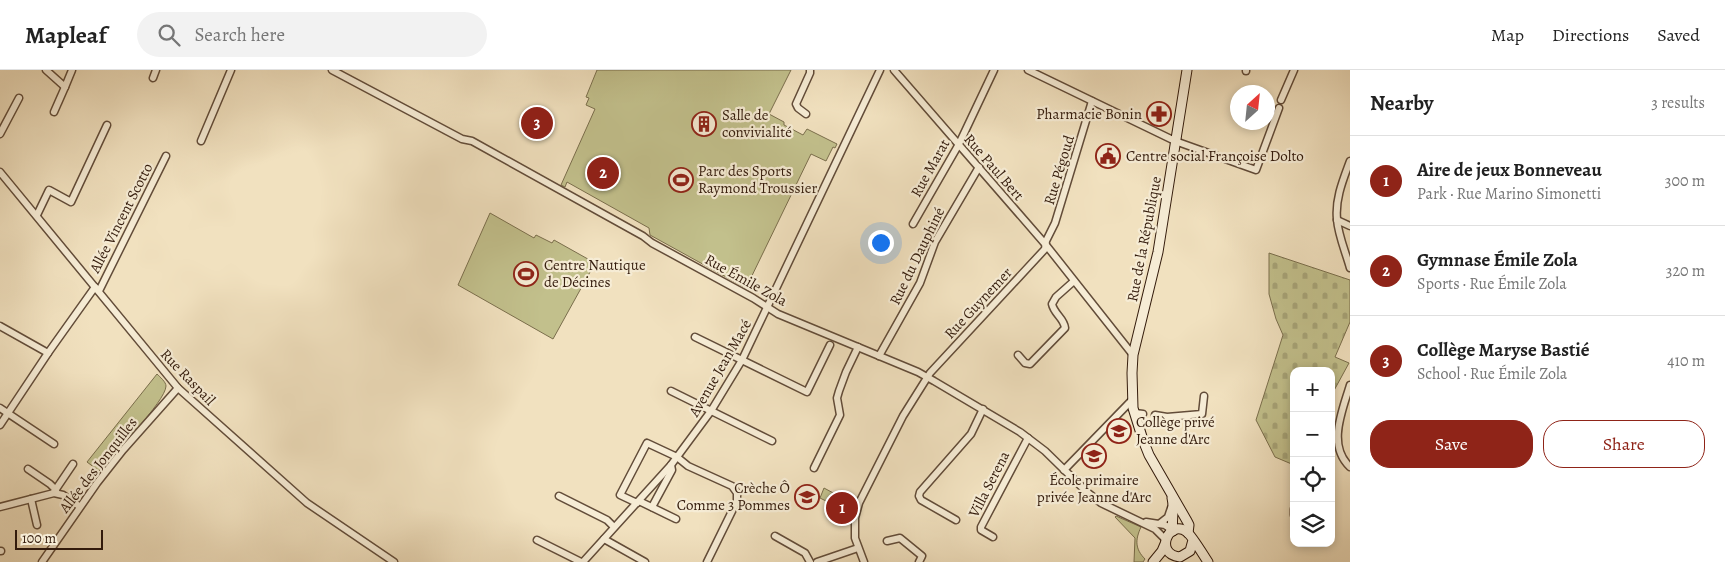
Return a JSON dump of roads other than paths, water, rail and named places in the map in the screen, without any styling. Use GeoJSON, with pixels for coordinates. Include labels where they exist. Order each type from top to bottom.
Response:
{"type":"FeatureCollection","features":[{"type":"Feature","properties":{"kind":"street"},"geometry":{"type":"LineString","coordinates":[[46,70],[65,87]]}},
{"type":"Feature","properties":{"kind":"street"},"geometry":{"type":"LineString","coordinates":[[54,112],[72,70]]}},
{"type":"Feature","properties":{"kind":"street"},"geometry":{"type":"LineString","coordinates":[[153,78],[156,70]]}},
{"type":"Feature","properties":{"kind":"street"},"geometry":{"type":"LineString","coordinates":[[201,141],[231,70]]}},
{"type":"Feature","properties":{"kind":"street","name":"Rue Émile Zola"},"geometry":{"type":"LineString","coordinates":[[332,70],[462,139],[472,141],[778,314],[927,377],[983,409],[1028,438],[1086,492],[1101,502],[1158,530],[1166,542]]}},
{"type":"Feature","properties":{"kind":"street"},"geometry":{"type":"LineString","coordinates":[[806,114],[796,104],[810,70]]}},
{"type":"Feature","properties":{"kind":"street","name":"Avenue Jean Macé"},"geometry":{"type":"LineString","coordinates":[[582,562],[671,465],[711,411],[742,360],[880,70]]}},
{"type":"Feature","properties":{"kind":"street","name":"Rue Paul Bert"},"geometry":{"type":"LineString","coordinates":[[894,70],[1046,245],[1134,355]]}},
{"type":"Feature","properties":{"kind":"street","name":"Rue Marat"},"geometry":{"type":"LineString","coordinates":[[913,224],[959,144],[994,70]]}},
{"type":"Feature","properties":{"kind":"street"},"geometry":{"type":"LineString","coordinates":[[1028,70],[1175,141],[1256,170],[1279,108]]}},
{"type":"Feature","properties":{"kind":"street","name":"Rue de la République"},"geometry":{"type":"LineString","coordinates":[[1187,70],[1158,252],[1134,355],[1132,400],[1139,413],[1143,440],[1150,455],[1172,497],[1187,520],[1190,537],[1208,562]]}},
{"type":"Feature","properties":{"kind":"street"},"geometry":{"type":"LineString","coordinates":[[1281,100],[1294,70]]}},
{"type":"Feature","properties":{"kind":"street"},"geometry":{"type":"LineString","coordinates":[[0,134],[19,98]]}},
{"type":"Feature","properties":{"kind":"street","name":"Rue Pégoud"},"geometry":{"type":"LineString","coordinates":[[1046,245],[1058,214],[1092,101]]}},
{"type":"Feature","properties":{"kind":"street"},"geometry":{"type":"LineString","coordinates":[[37,215],[49,190],[71,202],[107,125]]}},
{"type":"Feature","properties":{"kind":"street","name":"Allée Vincent Scotto"},"geometry":{"type":"LineString","coordinates":[[0,424],[48,353],[97,289],[166,156]]}},
{"type":"Feature","properties":{"kind":"street"},"geometry":{"type":"LineString","coordinates":[[1350,162],[1337,201],[1337,220],[1350,268]]}},
{"type":"Feature","properties":{"kind":"street","name":"Rue du Dauphiné"},"geometry":{"type":"LineString","coordinates":[[879,356],[920,283],[935,242],[979,167]]}},
{"type":"Feature","properties":{"kind":"street","name":"Rue Raspail"},"geometry":{"type":"LineString","coordinates":[[0,172],[178,388],[307,503],[394,562]]}},
{"type":"Feature","properties":{"kind":"street"},"geometry":{"type":"LineString","coordinates":[[1337,220],[1350,226]]}},
{"type":"Feature","properties":{"kind":"street","name":"Rue Guynemer"},"geometry":{"type":"LineString","coordinates":[[864,562],[858,548],[854,529],[859,503],[903,416],[927,377],[1045,249],[1046,245]]}},
{"type":"Feature","properties":{"kind":"street"},"geometry":{"type":"LineString","coordinates":[[1018,355],[1025,363],[1030,364],[1065,328],[1064,322],[1056,313],[1052,304],[1056,297],[1074,281]]}},
{"type":"Feature","properties":{"kind":"street"},"geometry":{"type":"LineString","coordinates":[[0,326],[48,353]]}},
{"type":"Feature","properties":{"kind":"street"},"geometry":{"type":"LineString","coordinates":[[695,337],[807,392],[830,345]]}},
{"type":"Feature","properties":{"kind":"street"},"geometry":{"type":"LineString","coordinates":[[814,468],[840,415],[837,398],[846,372],[858,347]]}},
{"type":"Feature","properties":{"kind":"street"},"geometry":{"type":"LineString","coordinates":[[1349,466],[1339,452],[1337,436],[1339,421],[1350,386]]}},
{"type":"Feature","properties":{"kind":"street","name":"Allée des Jonquilles"},"geometry":{"type":"LineString","coordinates":[[42,562],[79,506],[123,450],[178,388]]}},
{"type":"Feature","properties":{"kind":"street"},"geometry":{"type":"LineString","coordinates":[[671,391],[772,441]]}},
{"type":"Feature","properties":{"kind":"street"},"geometry":{"type":"LineString","coordinates":[[1155,415],[1167,417],[1202,414],[1204,396]]}},
{"type":"Feature","properties":{"kind":"street"},"geometry":{"type":"LineString","coordinates":[[1064,470],[1132,400]]}},
{"type":"Feature","properties":{"kind":"street"},"geometry":{"type":"LineString","coordinates":[[0,408],[54,444]]}},
{"type":"Feature","properties":{"kind":"street"},"geometry":{"type":"LineString","coordinates":[[956,520],[921,500],[919,496],[920,492],[971,434],[983,409]]}},
{"type":"Feature","properties":{"kind":"street","name":"Villa Serena"},"geometry":{"type":"LineString","coordinates":[[993,537],[981,530],[981,526],[1028,438]]}},
{"type":"Feature","properties":{"kind":"street"},"geometry":{"type":"LineString","coordinates":[[676,519],[652,507],[620,495],[647,443],[677,457],[688,466],[732,486],[737,493],[737,501],[707,562]]}},
{"type":"Feature","properties":{"kind":"street"},"geometry":{"type":"LineString","coordinates":[[55,492],[73,464]]}},
{"type":"Feature","properties":{"kind":"street"},"geometry":{"type":"LineString","coordinates":[[652,507],[672,470],[671,465]]}},
{"type":"Feature","properties":{"kind":"street"},"geometry":{"type":"LineString","coordinates":[[28,469],[50,484],[55,492]]}},
{"type":"Feature","properties":{"kind":"street"},"geometry":{"type":"LineString","coordinates":[[0,507],[55,492],[79,506]]}},
{"type":"Feature","properties":{"kind":"street"},"geometry":{"type":"LineString","coordinates":[[559,496],[607,520],[614,527]]}},
{"type":"Feature","properties":{"kind":"street"},"geometry":{"type":"LineString","coordinates":[[1159,524],[1168,517],[1172,497]]}},
{"type":"Feature","properties":{"kind":"street","name":"Rue de la République"},"geometry":{"type":"LineString","coordinates":[[1172,497],[1174,508],[1173,531]]}},
{"type":"Feature","properties":{"kind":"street"},"geometry":{"type":"LineString","coordinates":[[31,499],[37,525]]}},
{"type":"Feature","properties":{"kind":"street","name":"Rue Émile Zola"},"geometry":{"type":"LineString","coordinates":[[1140,521],[1159,524],[1173,531]]}},
{"type":"Feature","properties":{"kind":"street"},"geometry":{"type":"LineString","coordinates":[[1153,562],[1162,552],[1173,531],[1181,530],[1190,537],[1190,551],[1187,554],[1164,562]]}},
{"type":"Feature","properties":{"kind":"street"},"geometry":{"type":"LineString","coordinates":[[775,536],[805,554],[810,562]]}},
{"type":"Feature","properties":{"kind":"street"},"geometry":{"type":"LineString","coordinates":[[887,541],[900,538],[922,556],[919,562]]}},
{"type":"Feature","properties":{"kind":"street"},"geometry":{"type":"LineString","coordinates":[[604,539],[645,562]]}},
{"type":"Feature","properties":{"kind":"street"},"geometry":{"type":"LineString","coordinates":[[537,540],[582,562]]}},
{"type":"Feature","properties":{"kind":"street"},"geometry":{"type":"LineString","coordinates":[[1166,542],[1168,552],[1190,562]]}},
{"type":"Feature","properties":{"kind":"street"},"geometry":{"type":"LineString","coordinates":[[817,562],[858,548]]}},
{"type":"Feature","properties":{"kind":"place","name":"Pharmacie Bonin"},"geometry":{"type":"Point","coordinates":[1159,114]}},
{"type":"Feature","properties":{"kind":"place","name":"Collège Maryse Bastié"},"geometry":{"type":"Point","coordinates":[537,123]}},
{"type":"Feature","properties":{"kind":"place","name":"Salle de convivialité"},"geometry":{"type":"Point","coordinates":[704,124]}},
{"type":"Feature","properties":{"kind":"place","name":"Centre social Françoise Dolto"},"geometry":{"type":"Point","coordinates":[1108,156]}},
{"type":"Feature","properties":{"kind":"place","name":"Gymnase Émile Zola"},"geometry":{"type":"Point","coordinates":[603,173]}},
{"type":"Feature","properties":{"kind":"place","name":"Parc des Sports Raymond Troussier"},"geometry":{"type":"Point","coordinates":[681,180]}},
{"type":"Feature","properties":{"kind":"place","name":"Centre Nautique de Décines"},"geometry":{"type":"Point","coordinates":[526,274]}},
{"type":"Feature","properties":{"kind":"place","name":"Collège privé Jeanne d'Arc"},"geometry":{"type":"Point","coordinates":[1119,431]}},
{"type":"Feature","properties":{"kind":"place","name":"École primaire privée Jeanne d'Arc"},"geometry":{"type":"Point","coordinates":[1094,456]}},
{"type":"Feature","properties":{"kind":"place","name":"Crèche Ô Comme 3 Pommes"},"geometry":{"type":"Point","coordinates":[807,497]}},
{"type":"Feature","properties":{"kind":"place","name":"Aire de jeux Bonneveau"},"geometry":{"type":"Point","coordinates":[842,508]}}]}
